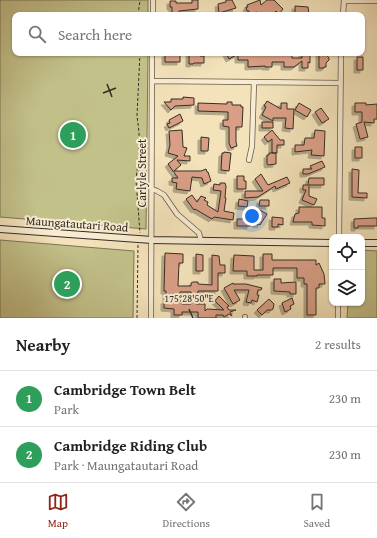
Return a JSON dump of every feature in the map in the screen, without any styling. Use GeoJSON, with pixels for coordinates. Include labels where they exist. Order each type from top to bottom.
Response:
{"type":"FeatureCollection","features":[{"type":"Feature","properties":{"kind":"street"},"geometry":{"type":"LineString","coordinates":[[153,0],[153,12]]}},
{"type":"Feature","properties":{"kind":"street"},"geometry":{"type":"LineString","coordinates":[[343,12],[344,1],[377,1]]}},
{"type":"Feature","properties":{"kind":"street","name":"Carlyle Street"},"geometry":{"type":"LineString","coordinates":[[151,318],[152,56]]}},
{"type":"Feature","properties":{"kind":"street"},"geometry":{"type":"LineString","coordinates":[[339,234],[341,56]]}},
{"type":"Feature","properties":{"kind":"street"},"geometry":{"type":"LineString","coordinates":[[152,81],[340,83]]}},
{"type":"Feature","properties":{"kind":"street"},"geometry":{"type":"LineString","coordinates":[[249,160],[252,146],[254,82]]}},
{"type":"Feature","properties":{"kind":"street"},"geometry":{"type":"LineString","coordinates":[[152,189],[164,195],[176,214],[199,233],[201,241]]}},
{"type":"Feature","properties":{"kind":"street","name":"Maungatautari Road"},"geometry":{"type":"LineString","coordinates":[[0,229],[152,240],[329,243]]}},
{"type":"Feature","properties":{"kind":"street"},"geometry":{"type":"LineString","coordinates":[[365,243],[377,243]]}},
{"type":"Feature","properties":{"kind":"street"},"geometry":{"type":"LineString","coordinates":[[338,306],[338,318]]}},
{"type":"Feature","properties":{"kind":"path"},"geometry":{"type":"LineString","coordinates":[[138,12],[140,0]]}},
{"type":"Feature","properties":{"kind":"path"},"geometry":{"type":"LineString","coordinates":[[140,56],[137,116],[139,153],[136,180],[140,234]]}},
{"type":"Feature","properties":{"kind":"path"},"geometry":{"type":"LineString","coordinates":[[137,318],[138,245]]}},
{"type":"Feature","properties":{"kind":"shaded area"},"geometry":{"type":"Polygon","coordinates":[[[0,0],[148,0],[148,12],[12,12],[12,56],[148,56],[146,229],[0,217],[0,0]]]}},
{"type":"Feature","properties":{"kind":"shaded area"},"geometry":{"type":"Polygon","coordinates":[[[0,240],[134,251],[133,318],[0,318],[0,240]]]}},
{"type":"Feature","properties":{"kind":"shaded area"},"geometry":{"type":"Polygon","coordinates":[[[365,250],[377,251],[377,318],[347,318],[348,306],[365,306],[365,250]]]}},
{"type":"Feature","properties":{"kind":"building"},"geometry":{"type":"Polygon","coordinates":[[[192,0],[198,0],[198,9],[172,12],[172,7],[170,7],[170,1],[176,1],[176,3],[192,3],[192,0]]]}},
{"type":"Feature","properties":{"kind":"building"},"geometry":{"type":"Polygon","coordinates":[[[226,0],[232,0],[236,8],[219,12],[218,4],[226,2],[226,0]]]}},
{"type":"Feature","properties":{"kind":"building"},"geometry":{"type":"Polygon","coordinates":[[[260,0],[261,5],[267,0],[274,0],[283,9],[281,12],[249,12],[247,11],[247,5],[260,0]]]}},
{"type":"Feature","properties":{"kind":"building"},"geometry":{"type":"Polygon","coordinates":[[[295,6],[308,7],[309,12],[295,12],[295,6]]]}},
{"type":"Feature","properties":{"kind":"building"},"geometry":{"type":"Polygon","coordinates":[[[165,56],[180,56],[180,62],[165,62],[165,56]]]}},
{"type":"Feature","properties":{"kind":"building"},"geometry":{"type":"Polygon","coordinates":[[[189,56],[204,56],[204,63],[189,64],[189,56]]]}},
{"type":"Feature","properties":{"kind":"building"},"geometry":{"type":"Polygon","coordinates":[[[228,56],[234,56],[229,59],[228,56]]]}},
{"type":"Feature","properties":{"kind":"building"},"geometry":{"type":"Polygon","coordinates":[[[238,56],[292,56],[292,58],[302,58],[302,56],[310,56],[308,68],[302,68],[302,61],[294,67],[284,67],[284,62],[272,62],[272,67],[248,67],[248,60],[238,60],[238,56]]]}},
{"type":"Feature","properties":{"kind":"building"},"geometry":{"type":"Polygon","coordinates":[[[319,56],[327,56],[329,60],[326,63],[326,67],[319,68],[319,56]]]}},
{"type":"Feature","properties":{"kind":"building"},"geometry":{"type":"Polygon","coordinates":[[[357,57],[363,57],[363,70],[357,70],[357,57]]]}},
{"type":"Feature","properties":{"kind":"building"},"geometry":{"type":"Polygon","coordinates":[[[183,97],[194,98],[194,105],[175,106],[171,110],[164,102],[171,102],[171,99],[183,99],[183,97]]]}},
{"type":"Feature","properties":{"kind":"building"},"geometry":{"type":"Polygon","coordinates":[[[267,101],[281,109],[281,103],[287,103],[287,109],[294,109],[293,129],[285,128],[286,118],[273,118],[273,121],[262,115],[267,101]]]}},
{"type":"Feature","properties":{"kind":"building"},"geometry":{"type":"Polygon","coordinates":[[[227,102],[232,102],[232,105],[241,105],[241,107],[243,107],[242,127],[236,127],[237,146],[231,148],[229,143],[229,127],[223,126],[223,120],[228,120],[228,112],[198,111],[198,103],[227,104],[227,102]]]}},
{"type":"Feature","properties":{"kind":"building"},"geometry":{"type":"Polygon","coordinates":[[[299,103],[311,110],[307,117],[295,110],[299,103]]]}},
{"type":"Feature","properties":{"kind":"building"},"geometry":{"type":"Polygon","coordinates":[[[355,103],[366,103],[366,105],[377,104],[377,119],[374,119],[374,123],[364,122],[368,137],[360,139],[356,124],[362,122],[362,112],[355,112],[355,103]]]}},
{"type":"Feature","properties":{"kind":"building"},"geometry":{"type":"Polygon","coordinates":[[[321,108],[329,119],[322,123],[315,112],[321,108]]]}},
{"type":"Feature","properties":{"kind":"building"},"geometry":{"type":"Polygon","coordinates":[[[180,114],[183,121],[169,128],[167,124],[170,123],[169,120],[180,114]]]}},
{"type":"Feature","properties":{"kind":"building"},"geometry":{"type":"Polygon","coordinates":[[[262,122],[273,122],[273,128],[262,128],[262,122]]]}},
{"type":"Feature","properties":{"kind":"building"},"geometry":{"type":"Polygon","coordinates":[[[182,130],[183,147],[187,148],[184,156],[190,156],[190,161],[177,160],[181,165],[174,171],[201,171],[206,169],[211,181],[204,184],[202,178],[192,177],[190,191],[176,189],[177,183],[172,182],[172,178],[178,178],[168,164],[178,156],[168,153],[170,145],[169,131],[182,130]]]}},
{"type":"Feature","properties":{"kind":"building"},"geometry":{"type":"Polygon","coordinates":[[[272,130],[280,140],[284,140],[284,145],[277,145],[277,153],[272,153],[272,139],[268,142],[264,137],[272,130]]]}},
{"type":"Feature","properties":{"kind":"building"},"geometry":{"type":"Polygon","coordinates":[[[315,130],[325,131],[324,156],[311,155],[312,150],[295,152],[295,145],[304,145],[305,138],[314,138],[315,130]]]}},
{"type":"Feature","properties":{"kind":"building"},"geometry":{"type":"Polygon","coordinates":[[[201,137],[209,138],[208,151],[201,151],[201,137]]]}},
{"type":"Feature","properties":{"kind":"building"},"geometry":{"type":"Polygon","coordinates":[[[355,147],[362,147],[362,158],[355,158],[355,147]]]}},
{"type":"Feature","properties":{"kind":"building"},"geometry":{"type":"Polygon","coordinates":[[[222,153],[231,153],[229,171],[221,170],[222,153]]]}},
{"type":"Feature","properties":{"kind":"building"},"geometry":{"type":"Polygon","coordinates":[[[269,153],[276,153],[276,164],[267,164],[267,155],[269,155],[269,153]]]}},
{"type":"Feature","properties":{"kind":"building"},"geometry":{"type":"Polygon","coordinates":[[[322,161],[325,167],[308,174],[303,174],[303,169],[312,169],[310,166],[322,161]]]}},
{"type":"Feature","properties":{"kind":"building"},"geometry":{"type":"Polygon","coordinates":[[[352,169],[359,170],[358,193],[367,193],[367,198],[352,197],[352,169]]]}},
{"type":"Feature","properties":{"kind":"building"},"geometry":{"type":"Polygon","coordinates":[[[261,174],[268,185],[287,177],[290,183],[276,189],[275,186],[258,197],[245,198],[245,191],[263,191],[255,179],[261,174]]]}},
{"type":"Feature","properties":{"kind":"building"},"geometry":{"type":"Polygon","coordinates":[[[237,176],[244,176],[244,181],[246,181],[246,189],[237,189],[237,176]]]}},
{"type":"Feature","properties":{"kind":"building"},"geometry":{"type":"Polygon","coordinates":[[[309,178],[324,178],[324,185],[309,185],[309,196],[317,199],[314,205],[302,200],[306,190],[303,190],[303,185],[308,185],[309,178]]]}},
{"type":"Feature","properties":{"kind":"building"},"geometry":{"type":"Polygon","coordinates":[[[220,183],[225,183],[226,186],[224,211],[234,213],[233,220],[214,217],[212,219],[195,209],[194,210],[186,199],[192,195],[197,202],[201,196],[206,198],[204,200],[208,202],[207,205],[218,212],[221,191],[213,190],[214,184],[220,185],[220,183]]]}},
{"type":"Feature","properties":{"kind":"building"},"geometry":{"type":"Polygon","coordinates":[[[239,199],[248,201],[247,207],[238,206],[239,199]]]}},
{"type":"Feature","properties":{"kind":"building"},"geometry":{"type":"Polygon","coordinates":[[[260,200],[269,200],[269,206],[259,206],[260,200]]]}},
{"type":"Feature","properties":{"kind":"building"},"geometry":{"type":"Polygon","coordinates":[[[299,207],[322,207],[322,218],[325,218],[325,226],[312,225],[312,222],[293,222],[295,214],[299,213],[299,207]]]}},
{"type":"Feature","properties":{"kind":"building"},"geometry":{"type":"Polygon","coordinates":[[[258,209],[267,214],[260,225],[250,221],[258,209]]]}},
{"type":"Feature","properties":{"kind":"building"},"geometry":{"type":"Polygon","coordinates":[[[272,217],[283,218],[283,225],[278,224],[278,227],[272,227],[272,217]]]}},
{"type":"Feature","properties":{"kind":"building"},"geometry":{"type":"Polygon","coordinates":[[[377,218],[377,226],[358,226],[358,228],[354,228],[354,219],[377,218]]]}},
{"type":"Feature","properties":{"kind":"building"},"geometry":{"type":"Polygon","coordinates":[[[237,219],[250,219],[250,226],[237,226],[237,219]]]}},
{"type":"Feature","properties":{"kind":"building"},"geometry":{"type":"Polygon","coordinates":[[[165,253],[183,254],[183,263],[179,263],[178,286],[191,286],[191,283],[193,282],[212,285],[212,255],[219,256],[220,265],[225,265],[225,273],[218,273],[218,291],[198,291],[198,295],[196,295],[196,304],[205,304],[205,311],[207,309],[224,310],[215,301],[219,296],[229,306],[227,307],[229,310],[236,310],[230,312],[232,316],[229,314],[224,317],[223,315],[216,315],[216,318],[198,318],[198,312],[182,312],[182,315],[174,315],[174,309],[164,308],[166,291],[164,291],[165,253]],[[180,292],[180,301],[182,301],[182,304],[191,304],[191,292],[180,292]]]}},
{"type":"Feature","properties":{"kind":"building"},"geometry":{"type":"Polygon","coordinates":[[[196,254],[203,255],[203,271],[196,271],[196,254]]]}},
{"type":"Feature","properties":{"kind":"building"},"geometry":{"type":"Polygon","coordinates":[[[263,254],[272,254],[272,260],[316,260],[316,265],[319,263],[324,274],[325,284],[319,284],[319,288],[316,288],[316,315],[307,315],[307,284],[304,284],[304,278],[297,278],[297,268],[273,268],[273,275],[257,276],[247,276],[247,271],[233,271],[234,255],[254,256],[254,270],[263,270],[263,254]]]}},
{"type":"Feature","properties":{"kind":"building"},"geometry":{"type":"Polygon","coordinates":[[[274,279],[281,279],[281,283],[296,282],[296,294],[274,291],[274,279]]]}},
{"type":"Feature","properties":{"kind":"building"},"geometry":{"type":"Polygon","coordinates":[[[233,283],[246,284],[262,288],[261,290],[258,290],[257,295],[259,295],[257,302],[252,300],[251,303],[246,302],[249,290],[234,290],[240,300],[233,304],[224,288],[233,283]]]}},
{"type":"Feature","properties":{"kind":"building"},"geometry":{"type":"Polygon","coordinates":[[[292,298],[294,304],[290,306],[291,309],[285,312],[282,303],[292,298]]]}},
{"type":"Feature","properties":{"kind":"building"},"geometry":{"type":"Polygon","coordinates":[[[269,299],[274,304],[273,309],[267,310],[262,315],[257,310],[269,299]]]}},
{"type":"Feature","properties":{"kind":"place","name":"Cambridge Town Belt"},"geometry":{"type":"Point","coordinates":[73,135]}},
{"type":"Feature","properties":{"kind":"place","name":"Cambridge Riding Club"},"geometry":{"type":"Point","coordinates":[67,284]}}]}
